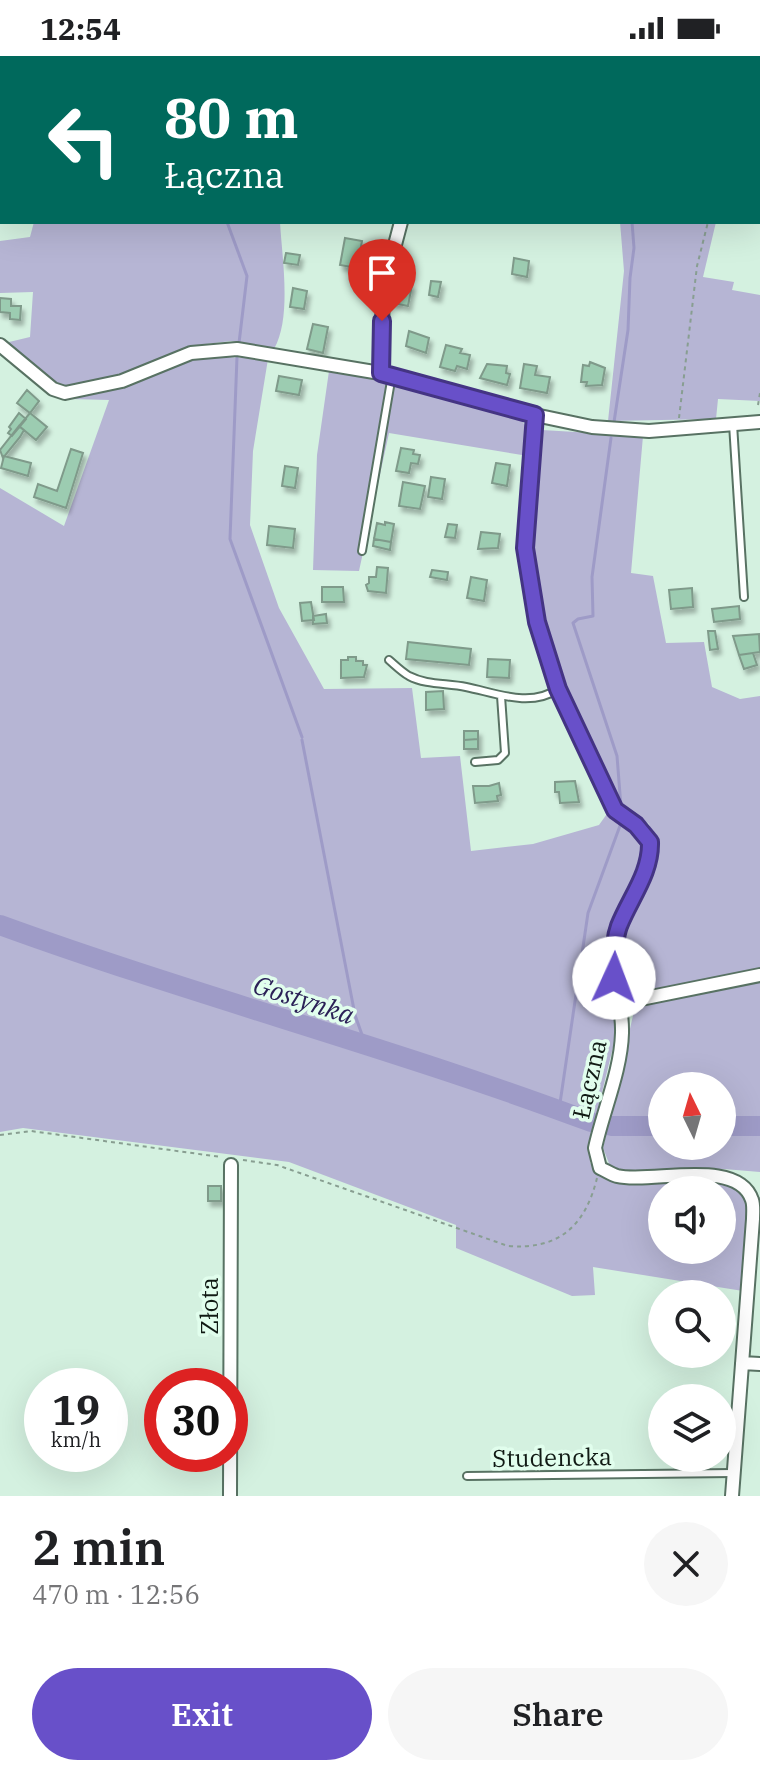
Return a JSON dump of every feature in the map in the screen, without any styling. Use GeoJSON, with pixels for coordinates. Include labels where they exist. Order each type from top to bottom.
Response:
{"type":"FeatureCollection","features":[{"type":"Feature","properties":{"kind":"street"},"geometry":{"type":"LineString","coordinates":[[387,374],[383,290],[400,224]]}},
{"type":"Feature","properties":{"kind":"street"},"geometry":{"type":"LineString","coordinates":[[0,345],[53,389],[65,393],[122,381],[191,353],[213,349],[267,353],[387,374],[535,415],[592,427],[628,431],[760,422]]}},
{"type":"Feature","properties":{"kind":"street","name":"Łączna"},"geometry":{"type":"LineString","coordinates":[[535,415],[527,569],[537,622],[558,689],[615,810],[636,825],[650,842],[649,859],[640,885],[619,925],[615,941],[614,978],[621,1003],[622,1035],[595,1148],[600,1168]]}},
{"type":"Feature","properties":{"kind":"street"},"geometry":{"type":"LineString","coordinates":[[621,1003],[760,975]]}},
{"type":"Feature","properties":{"kind":"street","name":"Złota"},"geometry":{"type":"LineString","coordinates":[[230,1496],[231,1165]]}},
{"type":"Feature","properties":{"kind":"street"},"geometry":{"type":"LineString","coordinates":[[600,1168],[618,1176],[721,1177],[742,1185],[752,1200],[755,1252],[742,1363],[732,1496]]}},
{"type":"Feature","properties":{"kind":"street"},"geometry":{"type":"LineString","coordinates":[[742,1363],[760,1364]]}},
{"type":"Feature","properties":{"kind":"lane"},"geometry":{"type":"LineString","coordinates":[[362,551],[387,374]]}},
{"type":"Feature","properties":{"kind":"lane"},"geometry":{"type":"LineString","coordinates":[[733,424],[744,597]]}},
{"type":"Feature","properties":{"kind":"lane"},"geometry":{"type":"LineString","coordinates":[[389,660],[408,675],[421,680],[465,686],[501,696],[535,698],[558,689]]}},
{"type":"Feature","properties":{"kind":"lane"},"geometry":{"type":"LineString","coordinates":[[475,762],[498,760],[505,753],[501,696]]}},
{"type":"Feature","properties":{"kind":"lane","name":"Studencka"},"geometry":{"type":"LineString","coordinates":[[467,1476],[734,1473]]}},
{"type":"Feature","properties":{"kind":"path"},"geometry":{"type":"LineString","coordinates":[[678,427],[679,398],[697,266],[708,224]]}},
{"type":"Feature","properties":{"kind":"path"},"geometry":{"type":"LineString","coordinates":[[758,405],[760,393]]}},
{"type":"Feature","properties":{"kind":"path"},"geometry":{"type":"LineString","coordinates":[[0,1135],[31,1131],[277,1165],[508,1246],[530,1248],[549,1243],[573,1229],[595,1190],[600,1168]]}},
{"type":"Feature","properties":{"kind":"shaded area"},"geometry":{"type":"Polygon","coordinates":[[[33,224],[280,224],[284,305],[280,336],[274,349],[231,341],[198,345],[106,380],[66,389],[52,384],[5,343],[30,337],[33,292],[0,293],[0,241],[30,237],[33,224]]]}},
{"type":"Feature","properties":{"kind":"shaded area"},"geometry":{"type":"Polygon","coordinates":[[[620,224],[716,224],[703,277],[734,282],[732,290],[760,295],[760,401],[718,399],[716,419],[608,421],[624,271],[620,224]]]}},
{"type":"Feature","properties":{"kind":"shaded area"},"geometry":{"type":"Polygon","coordinates":[[[206,356],[268,359],[253,451],[250,525],[279,608],[324,689],[412,688],[421,758],[460,756],[471,851],[533,844],[599,825],[609,811],[641,837],[644,855],[639,873],[610,934],[610,985],[617,1031],[592,1133],[590,1163],[608,1176],[648,1178],[648,1264],[736,1264],[736,1188],[742,1191],[749,1204],[743,1291],[736,1290],[736,1280],[674,1280],[593,1267],[595,1295],[572,1296],[456,1248],[456,1225],[289,1162],[23,1128],[0,1132],[0,488],[64,526],[109,400],[69,399],[206,356]]]}},
{"type":"Feature","properties":{"kind":"shaded area"},"geometry":{"type":"Polygon","coordinates":[[[329,371],[398,382],[515,414],[528,433],[528,456],[389,433],[359,571],[313,570],[317,455],[329,371]]]}},
{"type":"Feature","properties":{"kind":"shaded area"},"geometry":{"type":"Polygon","coordinates":[[[542,430],[643,436],[631,573],[653,576],[666,643],[704,642],[712,687],[740,699],[760,696],[760,1172],[724,1169],[628,1172],[610,1166],[603,1148],[634,1011],[658,993],[627,996],[619,959],[626,922],[658,850],[649,824],[617,799],[582,722],[560,684],[532,581],[529,536],[542,430]]]}},
{"type":"Feature","properties":{"kind":"building"},"geometry":{"type":"Polygon","coordinates":[[[345,238],[362,241],[357,268],[340,265],[345,238]]]}},
{"type":"Feature","properties":{"kind":"building"},"geometry":{"type":"Polygon","coordinates":[[[286,253],[300,255],[298,265],[284,263],[286,253]]]}},
{"type":"Feature","properties":{"kind":"building"},"geometry":{"type":"Polygon","coordinates":[[[514,258],[529,261],[527,277],[512,274],[514,258]]]}},
{"type":"Feature","properties":{"kind":"building"},"geometry":{"type":"Polygon","coordinates":[[[431,281],[441,282],[438,297],[429,295],[431,281]]]}},
{"type":"Feature","properties":{"kind":"building"},"geometry":{"type":"Polygon","coordinates":[[[397,282],[412,285],[408,306],[393,303],[397,282]]]}},
{"type":"Feature","properties":{"kind":"building"},"geometry":{"type":"Polygon","coordinates":[[[293,288],[307,291],[304,309],[290,307],[293,288]]]}},
{"type":"Feature","properties":{"kind":"building"},"geometry":{"type":"Polygon","coordinates":[[[0,298],[11,299],[11,306],[21,306],[20,320],[10,319],[10,313],[0,312],[0,298]]]}},
{"type":"Feature","properties":{"kind":"building"},"geometry":{"type":"Polygon","coordinates":[[[313,324],[328,327],[323,353],[307,349],[313,324]]]}},
{"type":"Feature","properties":{"kind":"building"},"geometry":{"type":"Polygon","coordinates":[[[409,331],[429,338],[426,353],[406,346],[409,331]]]}},
{"type":"Feature","properties":{"kind":"building"},"geometry":{"type":"Polygon","coordinates":[[[446,345],[462,349],[460,353],[470,355],[467,369],[457,366],[455,371],[440,367],[446,345]]]}},
{"type":"Feature","properties":{"kind":"building"},"geometry":{"type":"Polygon","coordinates":[[[590,362],[605,368],[602,385],[586,386],[587,382],[581,382],[583,365],[589,366],[590,362]]]}},
{"type":"Feature","properties":{"kind":"building"},"geometry":{"type":"Polygon","coordinates":[[[487,364],[507,366],[506,373],[510,374],[507,385],[480,378],[487,364]]]}},
{"type":"Feature","properties":{"kind":"building"},"geometry":{"type":"Polygon","coordinates":[[[524,364],[537,366],[535,375],[550,377],[547,393],[520,388],[524,364]]]}},
{"type":"Feature","properties":{"kind":"building"},"geometry":{"type":"Polygon","coordinates":[[[279,376],[302,380],[299,395],[276,391],[279,376]]]}},
{"type":"Feature","properties":{"kind":"building"},"geometry":{"type":"Polygon","coordinates":[[[27,390],[39,401],[30,413],[17,403],[27,390]]]}},
{"type":"Feature","properties":{"kind":"building"},"geometry":{"type":"Polygon","coordinates":[[[19,413],[26,419],[12,436],[8,433],[9,427],[19,413]]]}},
{"type":"Feature","properties":{"kind":"building"},"geometry":{"type":"Polygon","coordinates":[[[30,413],[47,427],[36,440],[19,426],[30,413]]]}},
{"type":"Feature","properties":{"kind":"building"},"geometry":{"type":"Polygon","coordinates":[[[19,426],[24,430],[3,458],[0,450],[19,426]]]}},
{"type":"Feature","properties":{"kind":"building"},"geometry":{"type":"Polygon","coordinates":[[[401,448],[414,450],[413,454],[420,455],[418,464],[411,463],[409,473],[396,471],[401,448]]]}},
{"type":"Feature","properties":{"kind":"building"},"geometry":{"type":"Polygon","coordinates":[[[71,449],[83,453],[66,508],[34,497],[38,484],[57,491],[71,449]]]}},
{"type":"Feature","properties":{"kind":"building"},"geometry":{"type":"Polygon","coordinates":[[[4,456],[31,463],[28,476],[1,468],[4,456]]]}},
{"type":"Feature","properties":{"kind":"building"},"geometry":{"type":"Polygon","coordinates":[[[496,463],[510,465],[507,486],[492,483],[496,463]]]}},
{"type":"Feature","properties":{"kind":"building"},"geometry":{"type":"Polygon","coordinates":[[[285,466],[298,468],[295,488],[282,486],[285,466]]]}},
{"type":"Feature","properties":{"kind":"building"},"geometry":{"type":"Polygon","coordinates":[[[431,477],[445,479],[442,499],[428,497],[431,477]]]}},
{"type":"Feature","properties":{"kind":"building"},"geometry":{"type":"Polygon","coordinates":[[[403,482],[425,486],[420,509],[399,506],[403,482]]]}},
{"type":"Feature","properties":{"kind":"building"},"geometry":{"type":"Polygon","coordinates":[[[385,522],[394,524],[391,542],[374,539],[377,523],[385,525],[385,522]]]}},
{"type":"Feature","properties":{"kind":"building"},"geometry":{"type":"Polygon","coordinates":[[[448,524],[457,525],[455,538],[445,537],[448,524]]]}},
{"type":"Feature","properties":{"kind":"building"},"geometry":{"type":"Polygon","coordinates":[[[269,526],[295,529],[293,548],[267,545],[269,526]]]}},
{"type":"Feature","properties":{"kind":"building"},"geometry":{"type":"Polygon","coordinates":[[[481,532],[500,534],[498,548],[478,549],[481,532]]]}},
{"type":"Feature","properties":{"kind":"building"},"geometry":{"type":"Polygon","coordinates":[[[374,539],[391,542],[390,550],[373,546],[374,539]]]}},
{"type":"Feature","properties":{"kind":"building"},"geometry":{"type":"Polygon","coordinates":[[[377,567],[388,568],[386,593],[368,591],[366,585],[369,577],[376,577],[377,567]]]}},
{"type":"Feature","properties":{"kind":"building"},"geometry":{"type":"Polygon","coordinates":[[[432,570],[448,572],[447,580],[430,577],[432,570]]]}},
{"type":"Feature","properties":{"kind":"building"},"geometry":{"type":"Polygon","coordinates":[[[471,577],[487,580],[484,601],[467,598],[471,577]]]}},
{"type":"Feature","properties":{"kind":"building"},"geometry":{"type":"Polygon","coordinates":[[[322,587],[343,587],[344,602],[322,602],[322,587]]]}},
{"type":"Feature","properties":{"kind":"building"},"geometry":{"type":"Polygon","coordinates":[[[692,588],[693,607],[671,609],[669,590],[692,588]]]}},
{"type":"Feature","properties":{"kind":"building"},"geometry":{"type":"Polygon","coordinates":[[[311,602],[314,620],[302,621],[300,603],[311,602]]]}},
{"type":"Feature","properties":{"kind":"building"},"geometry":{"type":"Polygon","coordinates":[[[739,606],[740,619],[714,622],[712,609],[739,606]]]}},
{"type":"Feature","properties":{"kind":"building"},"geometry":{"type":"Polygon","coordinates":[[[326,614],[327,623],[313,624],[313,616],[326,614]]]}},
{"type":"Feature","properties":{"kind":"building"},"geometry":{"type":"Polygon","coordinates":[[[708,631],[715,631],[718,649],[710,650],[708,631]]]}},
{"type":"Feature","properties":{"kind":"building"},"geometry":{"type":"Polygon","coordinates":[[[759,634],[760,652],[739,655],[733,636],[759,634]]]}},
{"type":"Feature","properties":{"kind":"building"},"geometry":{"type":"Polygon","coordinates":[[[408,642],[471,649],[469,665],[406,659],[408,642]]]}},
{"type":"Feature","properties":{"kind":"building"},"geometry":{"type":"Polygon","coordinates":[[[753,653],[757,665],[744,669],[739,655],[753,653]]]}},
{"type":"Feature","properties":{"kind":"building"},"geometry":{"type":"Polygon","coordinates":[[[348,657],[356,657],[356,661],[367,665],[364,677],[341,678],[341,660],[348,660],[348,657]]]}},
{"type":"Feature","properties":{"kind":"building"},"geometry":{"type":"Polygon","coordinates":[[[488,659],[510,660],[509,678],[487,677],[488,659]]]}},
{"type":"Feature","properties":{"kind":"building"},"geometry":{"type":"Polygon","coordinates":[[[443,691],[444,709],[426,710],[426,692],[443,691]]]}},
{"type":"Feature","properties":{"kind":"building"},"geometry":{"type":"Polygon","coordinates":[[[464,731],[478,731],[478,739],[464,740],[464,731]]]}},
{"type":"Feature","properties":{"kind":"building"},"geometry":{"type":"Polygon","coordinates":[[[478,739],[478,749],[464,749],[464,740],[478,739]]]}},
{"type":"Feature","properties":{"kind":"building"},"geometry":{"type":"Polygon","coordinates":[[[575,781],[579,802],[560,803],[555,782],[575,781]]]}},
{"type":"Feature","properties":{"kind":"building"},"geometry":{"type":"Polygon","coordinates":[[[499,783],[501,795],[497,796],[498,801],[475,803],[473,786],[499,783]]]}},
{"type":"Feature","properties":{"kind":"building"},"geometry":{"type":"Polygon","coordinates":[[[208,1186],[221,1186],[221,1201],[208,1201],[208,1186]]]}},
{"type":"Feature","properties":{"kind":"waterway"},"geometry":{"type":"LineString","coordinates":[[228,224],[247,276],[239,343]]}},
{"type":"Feature","properties":{"kind":"waterway"},"geometry":{"type":"LineString","coordinates":[[614,422],[628,330],[634,248],[632,224]]}},
{"type":"Feature","properties":{"kind":"waterway"},"geometry":{"type":"LineString","coordinates":[[237,357],[230,539],[302,737]]}},
{"type":"Feature","properties":{"kind":"waterway"},"geometry":{"type":"LineString","coordinates":[[611,438],[592,577],[593,616],[573,623],[617,756],[621,807]]}},
{"type":"Feature","properties":{"kind":"waterway"},"geometry":{"type":"LineString","coordinates":[[302,740],[355,1015],[366,1046]]}},
{"type":"Feature","properties":{"kind":"waterway"},"geometry":{"type":"LineString","coordinates":[[559,1110],[588,913],[621,823]]}},
{"type":"Feature","properties":{"kind":"waterway","name":"Gostynka"},"geometry":{"type":"LineString","coordinates":[[0,925],[444,1070],[591,1122]]}},
{"type":"Feature","properties":{"kind":"waterway","name":"Gostynka"},"geometry":{"type":"LineString","coordinates":[[611,1126],[648,1126]]}},
{"type":"Feature","properties":{"kind":"waterway","name":"Gostynka"},"geometry":{"type":"LineString","coordinates":[[736,1126],[760,1126]]}},
{"type":"Feature","properties":{"kind":"route"},"geometry":{"type":"LineString","coordinates":[[382,321],[381,373],[535,415],[525,548],[537,622],[558,689],[615,810],[646,834],[650,842],[649,859],[640,885],[619,925],[615,941],[614,978]]}}]}
